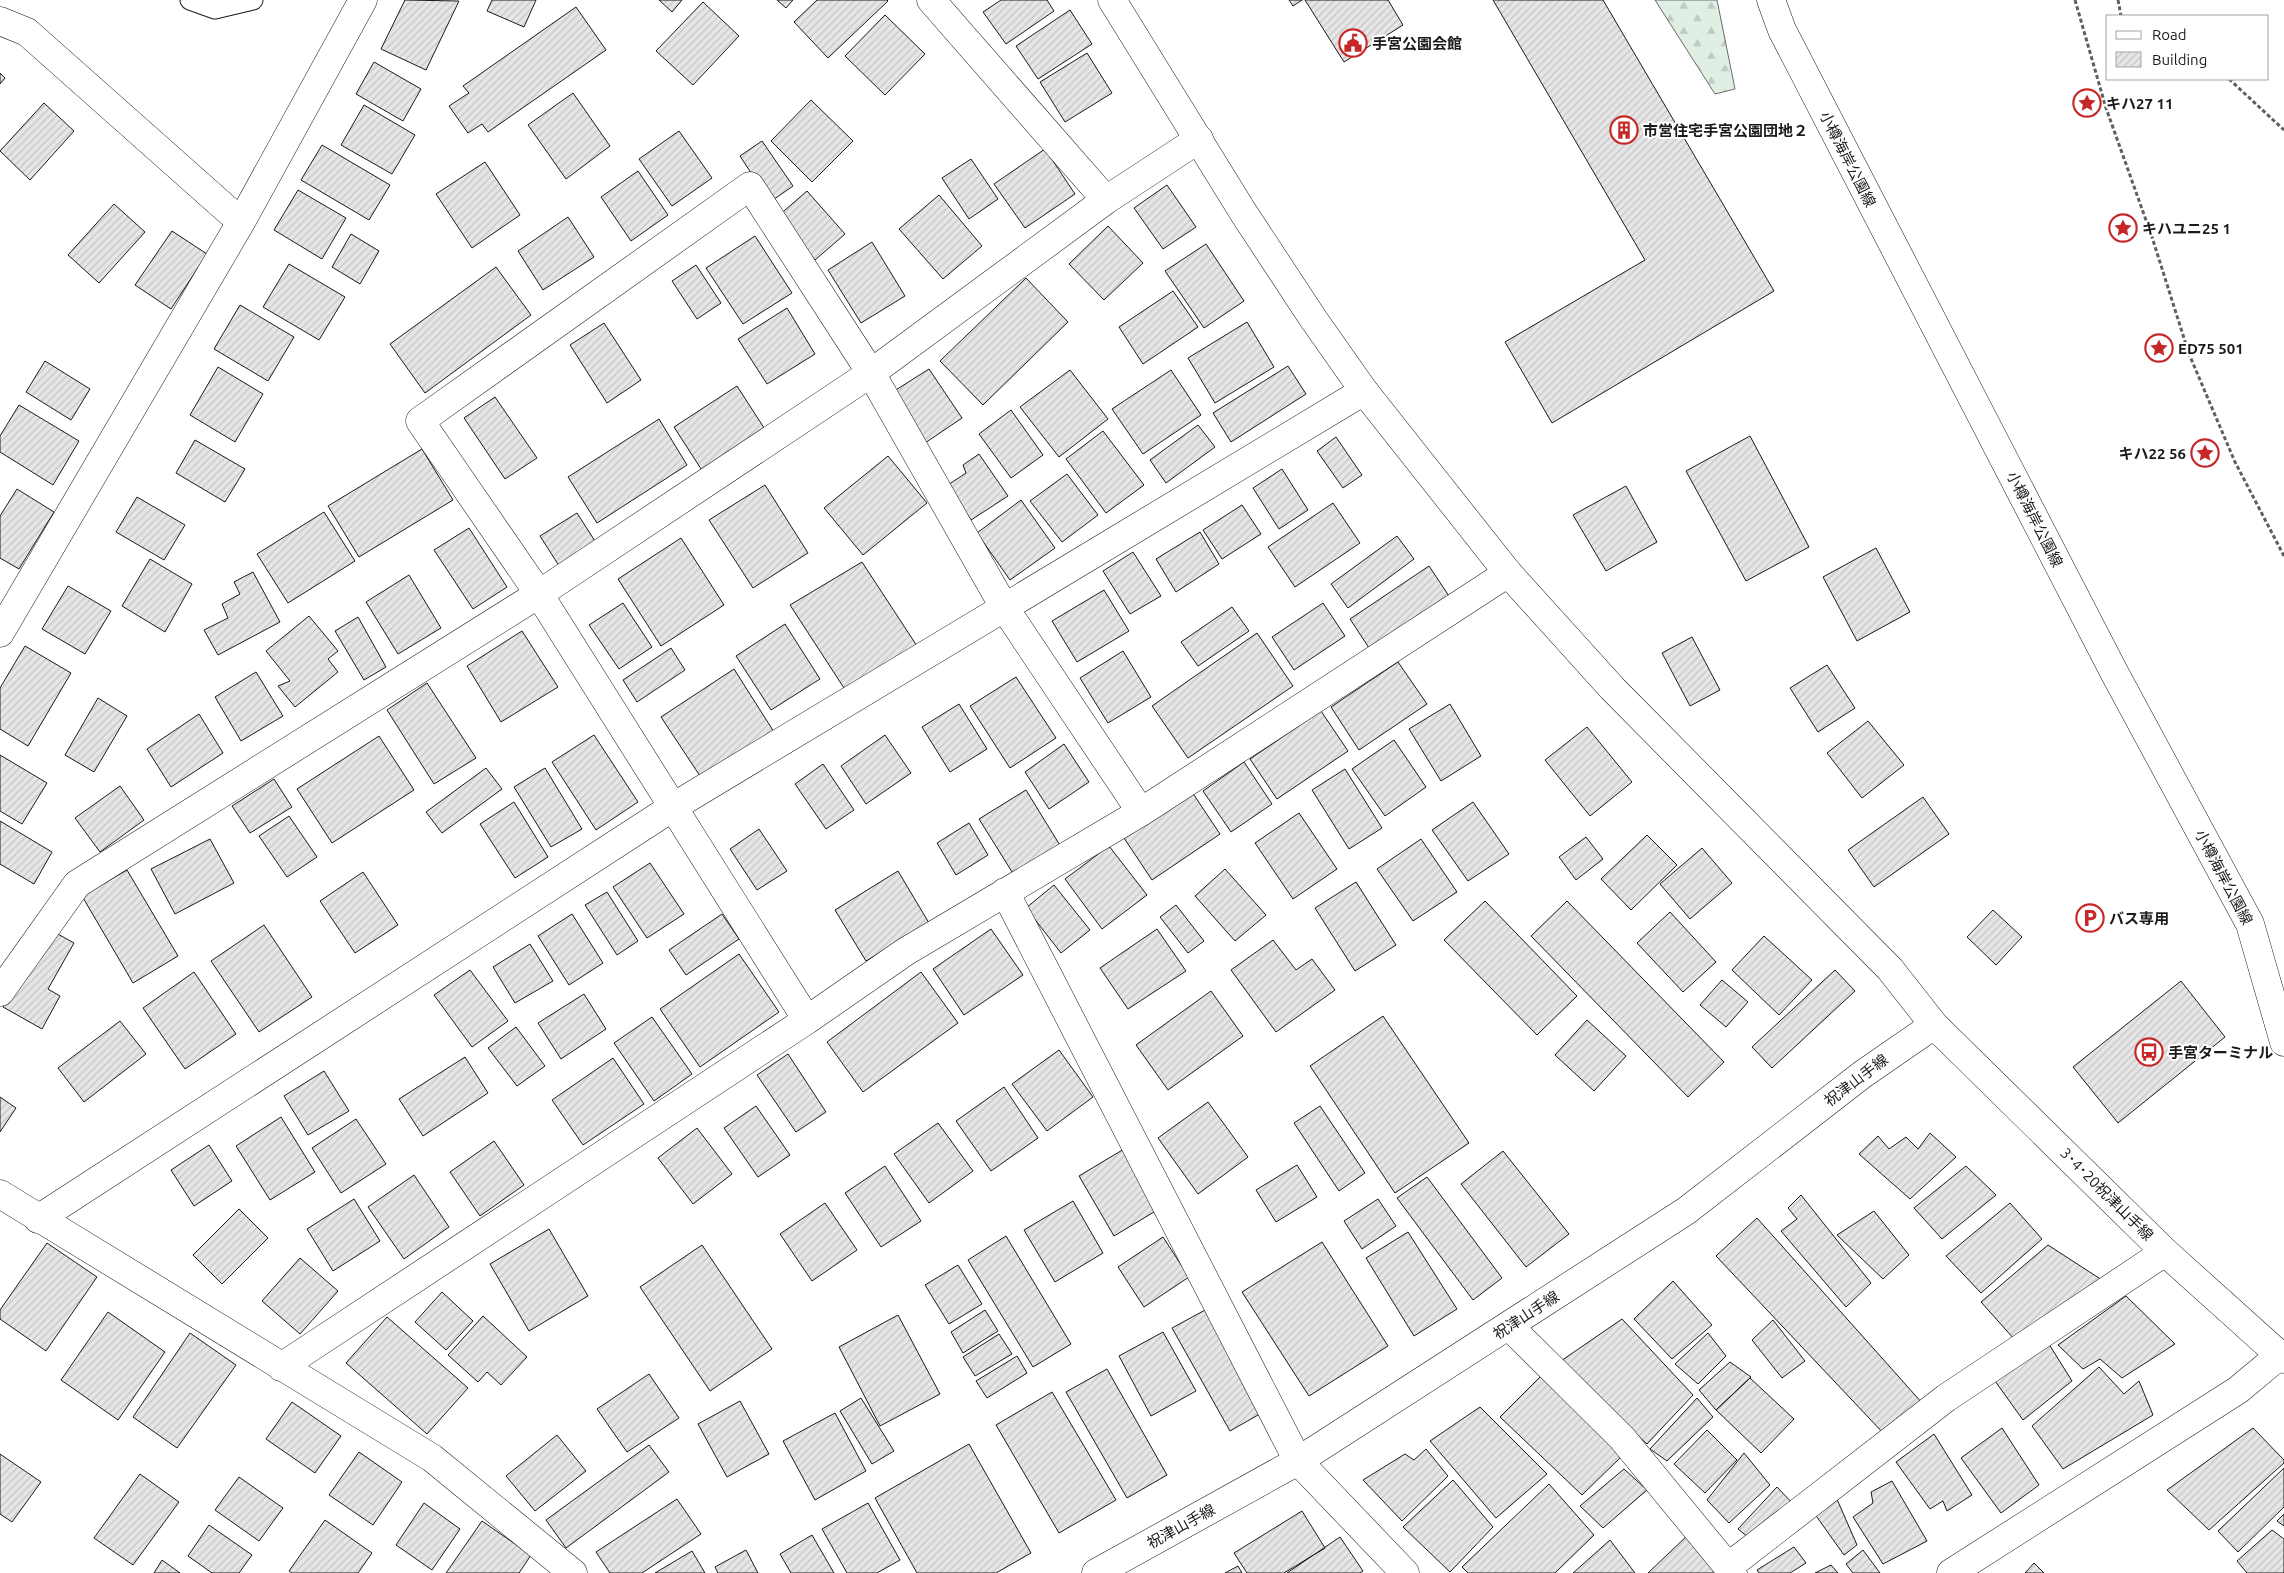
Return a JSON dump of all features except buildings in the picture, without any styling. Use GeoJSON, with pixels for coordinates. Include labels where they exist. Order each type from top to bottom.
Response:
{"type":"FeatureCollection","features":[{"type":"Feature","properties":{"kind":"street"},"geometry":{"type":"LineString","coordinates":[[0,633],[241,222],[363,0]]}},
{"type":"Feature","properties":{"kind":"street"},"geometry":{"type":"LineString","coordinates":[[931,0],[1106,200]]}},
{"type":"Feature","properties":{"kind":"street","name":"3･4･20祝津山手線"},"geometry":{"type":"LineString","coordinates":[[1112,0],[1243,212],[1364,391],[1508,572],[1612,688],[1890,969],[1934,1024],[2165,1252],[2283,1349]]}},
{"type":"Feature","properties":{"kind":"street","name":"小樽海岸公園線"},"geometry":{"type":"LineString","coordinates":[[1771,0],[1782,30],[2114,672],[2250,924],[2284,1042]]}},
{"type":"Feature","properties":{"kind":"street"},"geometry":{"type":"LineString","coordinates":[[0,21],[27,32],[241,222]]}},
{"type":"Feature","properties":{"kind":"street"},"geometry":{"type":"LineString","coordinates":[[0,992],[76,884],[539,594],[871,373],[1106,200],[1199,139]]}},
{"type":"Feature","properties":{"kind":"street"},"geometry":{"type":"LineString","coordinates":[[807,1020],[539,594],[420,421],[750,186],[871,373],[1004,607],[1141,812]]}},
{"type":"Feature","properties":{"kind":"street"},"geometry":{"type":"LineString","coordinates":[[38,1219],[673,808],[1364,391]]}},
{"type":"Feature","properties":{"kind":"street"},"geometry":{"type":"LineString","coordinates":[[281,1367],[807,1020],[905,952],[1141,812],[1508,572]]}},
{"type":"Feature","properties":{"kind":"street"},"geometry":{"type":"LineString","coordinates":[[1005,892],[1298,1461],[1406,1573]]}},
{"type":"Feature","properties":{"kind":"street","name":"祝津山手線"},"geometry":{"type":"LineString","coordinates":[[1096,1573],[1298,1461],[1686,1211],[1863,1074],[1934,1024]]}},
{"type":"Feature","properties":{"kind":"street"},"geometry":{"type":"LineString","coordinates":[[0,1194],[38,1219],[432,1458],[573,1573]]}},
{"type":"Feature","properties":{"kind":"street"},"geometry":{"type":"LineString","coordinates":[[1509,1326],[1622,1438],[1731,1570],[1946,1398],[2165,1252]]}},
{"type":"Feature","properties":{"kind":"street"},"geometry":{"type":"LineString","coordinates":[[1951,1573],[2238,1390],[2283,1349]]}},
{"type":"Feature","properties":{"kind":"lane"},"geometry":{"type":"LineString","coordinates":[[190,0],[215,9],[252,0]]}},
{"type":"Feature","properties":{"kind":"path"},"geometry":{"type":"LineString","coordinates":[[2075,0],[2106,108],[2152,237],[2189,354],[2236,462],[2284,556]]}},
{"type":"Feature","properties":{"kind":"path"},"geometry":{"type":"LineString","coordinates":[[2118,0],[2121,15]]}},
{"type":"Feature","properties":{"kind":"path"},"geometry":{"type":"LineString","coordinates":[[2230,80],[2284,128]]}},
{"type":"Feature","properties":{"kind":"green space"},"geometry":{"type":"Polygon","coordinates":[[[1655,0],[1717,0],[1735,89],[1715,94],[1655,0]]]}},
{"type":"Feature","properties":{"kind":"place","name":"手宮公園会館"},"geometry":{"type":"Point","coordinates":[1353,43]}},
{"type":"Feature","properties":{"kind":"place","name":"キハ27 11"},"geometry":{"type":"Point","coordinates":[2087,103]}},
{"type":"Feature","properties":{"kind":"place","name":"市営住宅手宮公園団地２"},"geometry":{"type":"Point","coordinates":[1624,130]}},
{"type":"Feature","properties":{"kind":"place","name":"キハユニ25 1"},"geometry":{"type":"Point","coordinates":[2123,228]}},
{"type":"Feature","properties":{"kind":"place","name":"ED75 501"},"geometry":{"type":"Point","coordinates":[2159,348]}},
{"type":"Feature","properties":{"kind":"place","name":"キハ22 56"},"geometry":{"type":"Point","coordinates":[2205,453]}},
{"type":"Feature","properties":{"kind":"place","name":"バス専用"},"geometry":{"type":"Point","coordinates":[2090,918]}},
{"type":"Feature","properties":{"kind":"place","name":"手宮ターミナル"},"geometry":{"type":"Point","coordinates":[2149,1052]}}]}
